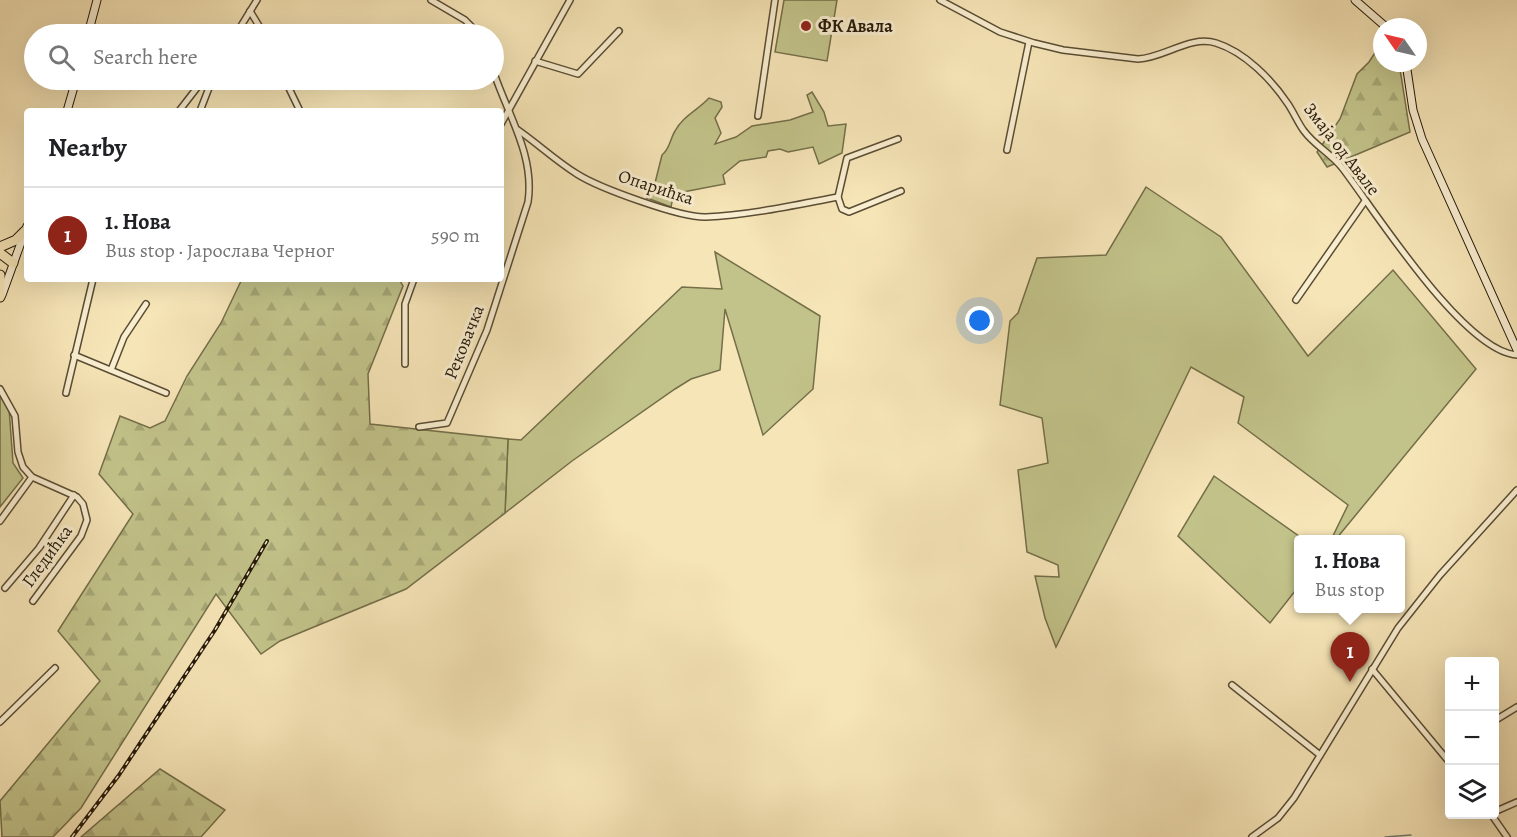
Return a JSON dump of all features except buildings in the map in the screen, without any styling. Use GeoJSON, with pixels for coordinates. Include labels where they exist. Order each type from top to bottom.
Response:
{"type":"FeatureCollection","features":[{"type":"Feature","properties":{"kind":"highway"},"geometry":{"type":"LineString","coordinates":[[0,247],[16,240],[24,230]]}},
{"type":"Feature","properties":{"kind":"highway"},"geometry":{"type":"LineString","coordinates":[[0,253],[13,263]]}},
{"type":"Feature","properties":{"kind":"highway"},"geometry":{"type":"LineString","coordinates":[[0,261],[13,263]]}},
{"type":"Feature","properties":{"kind":"highway"},"geometry":{"type":"LineString","coordinates":[[0,275],[0,298]]}},
{"type":"Feature","properties":{"kind":"main road"},"geometry":{"type":"LineString","coordinates":[[91,24],[97,0]]}},
{"type":"Feature","properties":{"kind":"main road"},"geometry":{"type":"LineString","coordinates":[[1355,0],[1376,18]]}},
{"type":"Feature","properties":{"kind":"main road"},"geometry":{"type":"LineString","coordinates":[[1407,72],[1413,110],[1422,139],[1517,352]]}},
{"type":"Feature","properties":{"kind":"main road"},"geometry":{"type":"LineString","coordinates":[[68,108],[73,90]]}},
{"type":"Feature","properties":{"kind":"main road"},"geometry":{"type":"LineString","coordinates":[[0,298],[24,233]]}},
{"type":"Feature","properties":{"kind":"street"},"geometry":{"type":"LineString","coordinates":[[242,24],[257,0]]}},
{"type":"Feature","properties":{"kind":"street"},"geometry":{"type":"LineString","coordinates":[[432,0],[469,24]]}},
{"type":"Feature","properties":{"kind":"street"},"geometry":{"type":"LineString","coordinates":[[504,119],[570,0]]}},
{"type":"Feature","properties":{"kind":"street"},"geometry":{"type":"LineString","coordinates":[[758,116],[774,0]]}},
{"type":"Feature","properties":{"kind":"street","name":"Змаја од Авале"},"geometry":{"type":"LineString","coordinates":[[940,0],[1000,32],[1063,50],[1138,59],[1162,55],[1196,42],[1210,42],[1223,46],[1245,59],[1273,85],[1305,132],[1342,167],[1365,201],[1463,323],[1495,347],[1517,352]]}},
{"type":"Feature","properties":{"kind":"street"},"geometry":{"type":"LineString","coordinates":[[250,11],[258,24]]}},
{"type":"Feature","properties":{"kind":"street"},"geometry":{"type":"LineString","coordinates":[[535,61],[578,74],[619,31]]}},
{"type":"Feature","properties":{"kind":"street"},"geometry":{"type":"LineString","coordinates":[[1006,150],[1029,42]]}},
{"type":"Feature","properties":{"kind":"street"},"geometry":{"type":"LineString","coordinates":[[181,108],[195,90]]}},
{"type":"Feature","properties":{"kind":"street"},"geometry":{"type":"LineString","coordinates":[[201,108],[208,90]]}},
{"type":"Feature","properties":{"kind":"street"},"geometry":{"type":"LineString","coordinates":[[290,90],[299,108]]}},
{"type":"Feature","properties":{"kind":"street","name":"Рековачка"},"geometry":{"type":"LineString","coordinates":[[501,90],[518,129],[530,185],[528,202],[504,279]]}},
{"type":"Feature","properties":{"kind":"street","name":"Опарићка"},"geometry":{"type":"LineString","coordinates":[[518,129],[582,177],[652,204],[689,215],[715,216],[838,197]]}},
{"type":"Feature","properties":{"kind":"street"},"geometry":{"type":"LineString","coordinates":[[898,139],[847,158],[838,197],[842,209],[849,212],[901,191]]}},
{"type":"Feature","properties":{"kind":"street"},"geometry":{"type":"LineString","coordinates":[[1296,300],[1365,201]]}},
{"type":"Feature","properties":{"kind":"street"},"geometry":{"type":"LineString","coordinates":[[66,393],[92,282]]}},
{"type":"Feature","properties":{"kind":"street"},"geometry":{"type":"LineString","coordinates":[[405,364],[405,304],[413,282]]}},
{"type":"Feature","properties":{"kind":"street","name":"Рековачка"},"geometry":{"type":"LineString","coordinates":[[419,427],[447,423],[487,330],[503,282]]}},
{"type":"Feature","properties":{"kind":"street"},"geometry":{"type":"LineString","coordinates":[[111,370],[124,337],[146,304]]}},
{"type":"Feature","properties":{"kind":"street"},"geometry":{"type":"LineString","coordinates":[[74,355],[166,393]]}},
{"type":"Feature","properties":{"kind":"street"},"geometry":{"type":"LineString","coordinates":[[0,389],[15,416],[20,462],[32,477],[74,495],[39,548],[5,588]]}},
{"type":"Feature","properties":{"kind":"street"},"geometry":{"type":"LineString","coordinates":[[0,521],[32,477]]}},
{"type":"Feature","properties":{"kind":"street"},"geometry":{"type":"LineString","coordinates":[[1252,837],[1272,823],[1287,808],[1372,669],[1418,601],[1517,490]]}},
{"type":"Feature","properties":{"kind":"street","name":"Гледићка"},"geometry":{"type":"LineString","coordinates":[[33,601],[86,528],[87,520],[83,504],[74,495]]}},
{"type":"Feature","properties":{"kind":"street"},"geometry":{"type":"LineString","coordinates":[[0,722],[55,668]]}},
{"type":"Feature","properties":{"kind":"street"},"geometry":{"type":"LineString","coordinates":[[1372,669],[1445,758]]}},
{"type":"Feature","properties":{"kind":"street"},"geometry":{"type":"LineString","coordinates":[[1232,685],[1320,755]]}},
{"type":"Feature","properties":{"kind":"street"},"geometry":{"type":"LineString","coordinates":[[1499,718],[1517,707]]}},
{"type":"Feature","properties":{"kind":"street"},"geometry":{"type":"LineString","coordinates":[[1499,810],[1517,802]]}},
{"type":"Feature","properties":{"kind":"street"},"geometry":{"type":"LineString","coordinates":[[1494,819],[1507,837]]}},
{"type":"Feature","properties":{"kind":"green space","name":"ФК Авала"},"geometry":{"type":"Polygon","coordinates":[[[784,0],[837,0],[827,61],[775,52],[784,0]]]}},
{"type":"Feature","properties":{"kind":"green space"},"geometry":{"type":"Polygon","coordinates":[[[1373,56],[1373,72],[1400,72],[1410,132],[1327,167],[1317,152],[1340,119],[1357,74],[1373,56]]]}},
{"type":"Feature","properties":{"kind":"green space"},"geometry":{"type":"Polygon","coordinates":[[[812,92],[824,112],[828,126],[846,124],[842,153],[819,164],[813,147],[788,152],[780,149],[768,151],[766,157],[740,161],[723,175],[725,184],[683,192],[673,197],[671,207],[647,198],[654,187],[662,155],[675,131],[682,121],[709,98],[721,102],[722,107],[715,118],[721,133],[715,144],[736,137],[752,126],[790,120],[813,112],[807,95],[812,92]]]}},
{"type":"Feature","properties":{"kind":"green space"},"geometry":{"type":"Polygon","coordinates":[[[1146,187],[1221,237],[1308,356],[1393,270],[1476,369],[1339,535],[1333,535],[1348,505],[1238,423],[1244,397],[1191,367],[1056,647],[1045,618],[1035,576],[1059,577],[1058,565],[1027,552],[1018,470],[1048,463],[1042,418],[1000,405],[1010,321],[1018,313],[1037,258],[1106,255],[1146,187]]]}},
{"type":"Feature","properties":{"kind":"green space"},"geometry":{"type":"Polygon","coordinates":[[[715,252],[820,316],[813,389],[763,435],[725,309],[720,370],[691,379],[675,389],[572,461],[505,513],[508,439],[521,440],[682,287],[722,289],[715,252]]]}},
{"type":"Feature","properties":{"kind":"green space"},"geometry":{"type":"Polygon","coordinates":[[[241,282],[401,282],[403,286],[368,374],[370,424],[508,439],[505,513],[406,589],[280,641],[261,654],[216,594],[81,808],[53,837],[2,837],[0,801],[100,681],[58,631],[133,514],[99,474],[120,416],[150,428],[165,421],[187,376],[221,323],[241,282]]]}},
{"type":"Feature","properties":{"kind":"green space"},"geometry":{"type":"Polygon","coordinates":[[[0,394],[9,408],[13,463],[23,478],[0,507],[0,394]]]}},
{"type":"Feature","properties":{"kind":"green space"},"geometry":{"type":"Polygon","coordinates":[[[1214,476],[1297,535],[1294,535],[1294,592],[1270,623],[1178,536],[1214,476]]]}},
{"type":"Feature","properties":{"kind":"green space"},"geometry":{"type":"Polygon","coordinates":[[[160,769],[225,810],[201,837],[81,837],[160,769]]]}},
{"type":"Feature","properties":{"kind":"waterway"},"geometry":{"type":"LineString","coordinates":[[1385,837],[1411,835]]}},
{"type":"Feature","properties":{"kind":"railway"},"geometry":{"type":"LineString","coordinates":[[72,837],[119,775],[215,630],[267,541]]}},
{"type":"Feature","properties":{"kind":"place","name":"ФК Авала"},"geometry":{"type":"Point","coordinates":[806,26]}},
{"type":"Feature","properties":{"kind":"place","name":"1. Нова"},"geometry":{"type":"Point","coordinates":[1350,682]}}]}
